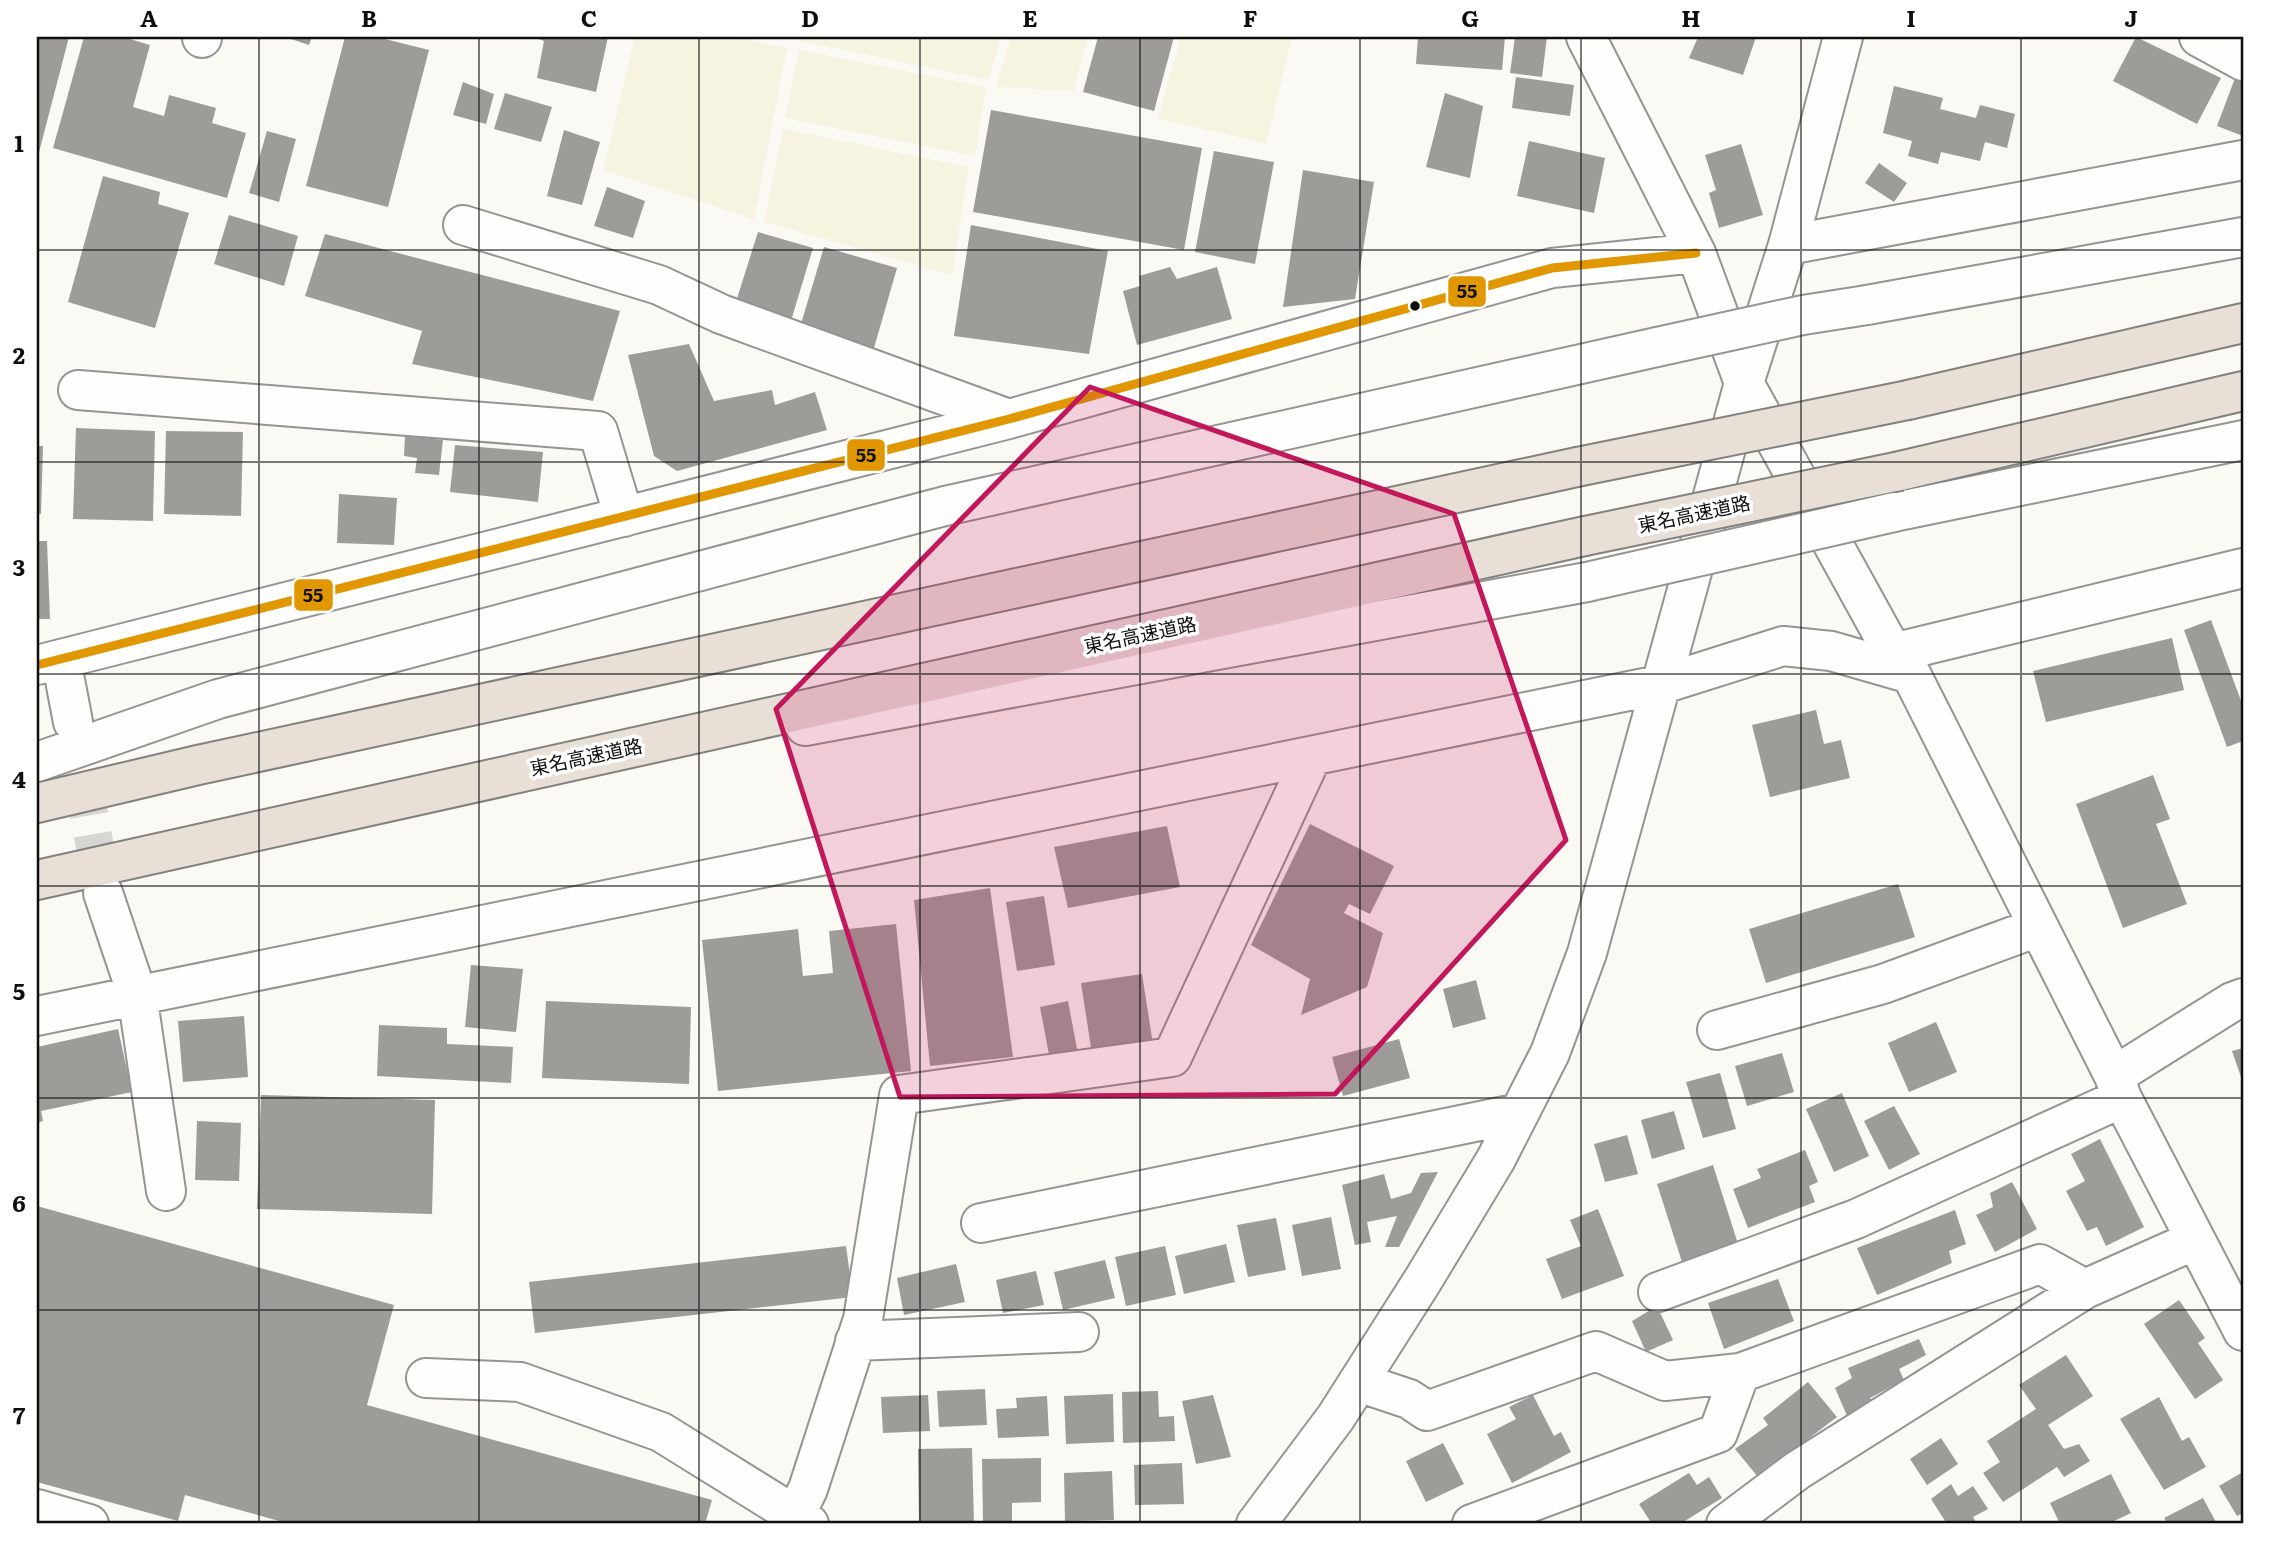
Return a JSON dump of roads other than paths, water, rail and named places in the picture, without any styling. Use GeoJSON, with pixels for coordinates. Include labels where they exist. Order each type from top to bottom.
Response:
{"type":"FeatureCollection","features":[{"type":"Feature","properties":{"kind":"highway"},"geometry":{"type":"LineString","coordinates":[[37,803],[198,765],[1577,467],[1908,400],[2243,323]]}},
{"type":"Feature","properties":{"kind":"highway","name":"東名高速道路"},"geometry":{"type":"LineString","coordinates":[[37,880],[1585,537],[1900,471],[2243,391]]}},
{"type":"Feature","properties":{"kind":"street"},"geometry":{"type":"LineString","coordinates":[[1586,37],[1696,253],[1744,383],[1902,664],[2243,1331]]}},
{"type":"Feature","properties":{"kind":"street"},"geometry":{"type":"LineString","coordinates":[[1256,1524],[1358,1382],[1496,1160],[1550,1053],[1587,953],[1744,383],[1788,245],[1843,37]]}},
{"type":"Feature","properties":{"kind":"street"},"geometry":{"type":"LineString","coordinates":[[2199,37],[2243,61]]}},
{"type":"Feature","properties":{"kind":"street"},"geometry":{"type":"LineString","coordinates":[[1788,245],[2243,160]]}},
{"type":"Feature","properties":{"kind":"street"},"geometry":{"type":"LineString","coordinates":[[463,225],[659,285],[721,314],[1009,419]]}},
{"type":"Feature","properties":{"kind":"street"},"geometry":{"type":"LineString","coordinates":[[37,762],[218,699],[945,506],[1803,315],[2243,237]]}},
{"type":"Feature","properties":{"kind":"street"},"geometry":{"type":"LineString","coordinates":[[73,722],[49,662],[1009,419],[1552,268],[1696,253]]}},
{"type":"Feature","properties":{"kind":"street"},"geometry":{"type":"LineString","coordinates":[[78,390],[598,431],[624,517]]}},
{"type":"Feature","properties":{"kind":"street"},"geometry":{"type":"LineString","coordinates":[[522,772],[875,715],[1587,582],[1895,512],[2243,440]]}},
{"type":"Feature","properties":{"kind":"street"},"geometry":{"type":"LineString","coordinates":[[37,1016],[1663,684],[1783,646],[1831,651],[1902,664],[2243,569]]}},
{"type":"Feature","properties":{"kind":"street"},"geometry":{"type":"LineString","coordinates":[[426,1378],[520,1382],[661,1432],[797,1521],[863,1318],[899,1095],[1172,1057],[1312,756]]}},
{"type":"Feature","properties":{"kind":"street"},"geometry":{"type":"LineString","coordinates":[[103,893],[137,994],[166,1191]]}},
{"type":"Feature","properties":{"kind":"street"},"geometry":{"type":"LineString","coordinates":[[1717,1030],[1883,984],[2038,927]]}},
{"type":"Feature","properties":{"kind":"street"},"geometry":{"type":"LineString","coordinates":[[1658,1292],[1856,1219],[2118,1087],[2232,1002],[2243,998]]}},
{"type":"Feature","properties":{"kind":"street"},"geometry":{"type":"LineString","coordinates":[[981,1223],[1520,1113]]}},
{"type":"Feature","properties":{"kind":"street"},"geometry":{"type":"LineString","coordinates":[[1726,1524],[1798,1470],[2085,1289],[2195,1240]]}},
{"type":"Feature","properties":{"kind":"street"},"geometry":{"type":"LineString","coordinates":[[1358,1382],[1409,1399],[1427,1411],[1596,1351],[1665,1381],[1740,1373],[2040,1264],[2085,1289]]}},
{"type":"Feature","properties":{"kind":"street"},"geometry":{"type":"LineString","coordinates":[[855,1340],[1079,1332]]}},
{"type":"Feature","properties":{"kind":"street"},"geometry":{"type":"LineString","coordinates":[[1472,1524],[1718,1433],[1740,1373]]}},
{"type":"Feature","properties":{"kind":"street"},"geometry":{"type":"LineString","coordinates":[[37,1509],[89,1524]]}},
{"type":"Feature","properties":{"kind":"tunnel"},"geometry":{"type":"LineString","coordinates":[[73,722],[103,893]]}}]}
